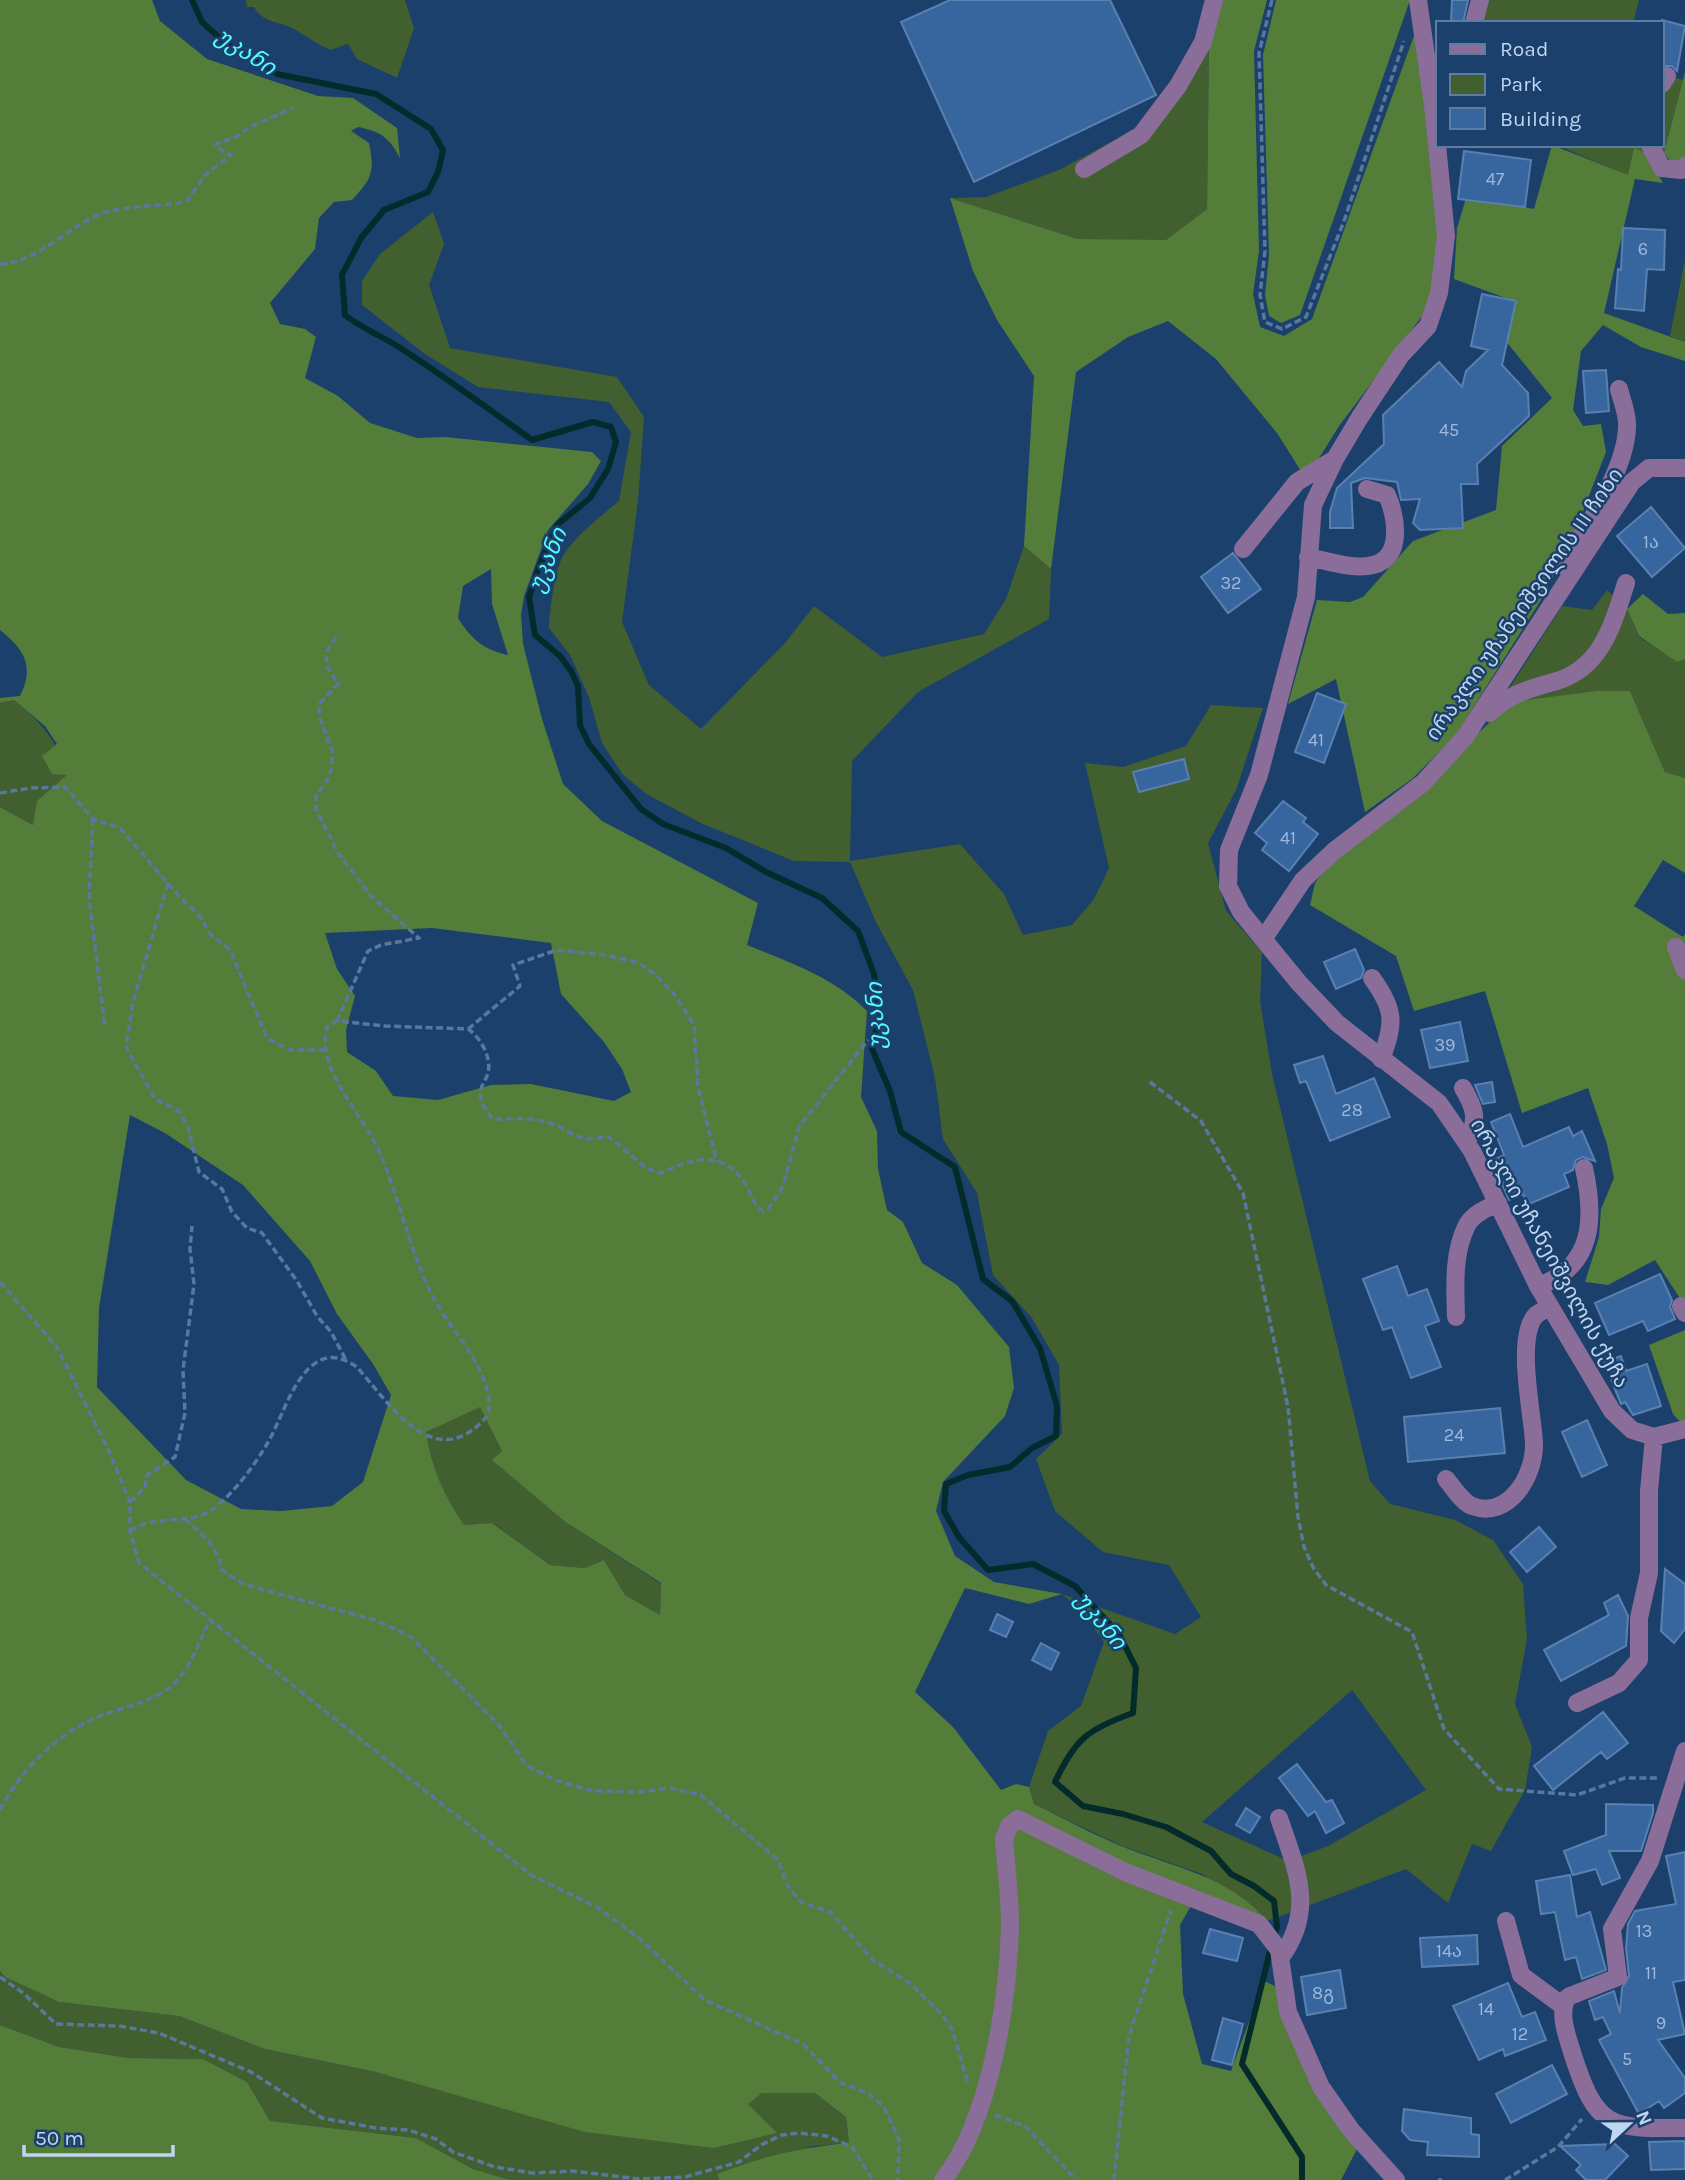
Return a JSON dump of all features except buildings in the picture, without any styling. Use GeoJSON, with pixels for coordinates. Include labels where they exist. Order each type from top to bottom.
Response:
{"type":"FeatureCollection","features":[{"type":"Feature","properties":{"kind":"street"},"geometry":{"type":"LineString","coordinates":[[1084,169],[1141,135],[1178,86],[1203,41],[1214,0]]}},
{"type":"Feature","properties":{"kind":"street","name":"ირაკლი უჩანეიშვილის ქუჩა"},"geometry":{"type":"LineString","coordinates":[[1418,0],[1432,50],[1436,103]]}},
{"type":"Feature","properties":{"kind":"street"},"geometry":{"type":"LineString","coordinates":[[1475,21],[1480,0]]}},
{"type":"Feature","properties":{"kind":"street","name":"ირაკლი უჩანეიშვილის ქუჩა"},"geometry":{"type":"LineString","coordinates":[[1439,147],[1446,236],[1439,293],[1428,326],[1401,355],[1335,459],[1313,505],[1306,597],[1259,775],[1228,850],[1228,887],[1241,912],[1327,1013],[1439,1103],[1467,1142],[1538,1286],[1612,1412],[1632,1430],[1654,1437]]}},
{"type":"Feature","properties":{"kind":"street"},"geometry":{"type":"LineString","coordinates":[[1651,147],[1662,168],[1681,170],[1685,166]]}},
{"type":"Feature","properties":{"kind":"street"},"geometry":{"type":"LineString","coordinates":[[1544,617],[1557,578],[1611,482],[1624,447],[1628,425],[1619,390]]}},
{"type":"Feature","properties":{"kind":"street"},"geometry":{"type":"LineString","coordinates":[[1243,549],[1297,482],[1335,459]]}},
{"type":"Feature","properties":{"kind":"street","name":"ირაკლი უჩანეიშვილის III ჩიხი"},"geometry":{"type":"LineString","coordinates":[[1264,938],[1303,880],[1334,851],[1423,783],[1465,737],[1632,482],[1649,468],[1685,468]]}},
{"type":"Feature","properties":{"kind":"street"},"geometry":{"type":"LineString","coordinates":[[1308,557],[1356,566],[1375,565],[1391,552],[1396,530],[1393,509],[1387,495],[1367,489]]}},
{"type":"Feature","properties":{"kind":"street"},"geometry":{"type":"LineString","coordinates":[[1465,737],[1507,696],[1574,674],[1600,652],[1613,624],[1626,583]]}},
{"type":"Feature","properties":{"kind":"street"},"geometry":{"type":"LineString","coordinates":[[1676,947],[1685,970]]}},
{"type":"Feature","properties":{"kind":"street"},"geometry":{"type":"LineString","coordinates":[[1372,978],[1384,994],[1393,1029],[1381,1059]]}},
{"type":"Feature","properties":{"kind":"street"},"geometry":{"type":"LineString","coordinates":[[1463,1088],[1474,1107],[1476,1122],[1467,1142]]}},
{"type":"Feature","properties":{"kind":"street"},"geometry":{"type":"LineString","coordinates":[[1538,1286],[1557,1280],[1578,1258],[1587,1242],[1591,1198],[1584,1168]]}},
{"type":"Feature","properties":{"kind":"street"},"geometry":{"type":"LineString","coordinates":[[1456,1317],[1455,1280],[1467,1224],[1476,1214],[1498,1203]]}},
{"type":"Feature","properties":{"kind":"street"},"geometry":{"type":"LineString","coordinates":[[1446,1479],[1469,1505],[1488,1510],[1510,1501],[1525,1480],[1534,1445],[1525,1382],[1530,1326],[1536,1316],[1550,1307]]}},
{"type":"Feature","properties":{"kind":"street"},"geometry":{"type":"LineString","coordinates":[[1577,1703],[1619,1683],[1639,1660],[1639,1618],[1649,1573],[1649,1491],[1654,1437],[1685,1430]]}},
{"type":"Feature","properties":{"kind":"street"},"geometry":{"type":"LineString","coordinates":[[1685,1751],[1650,1861],[1612,1929],[1618,1977],[1570,1996],[1563,2006],[1568,2039],[1593,2106],[1617,2123],[1635,2129],[1685,2128]]}},
{"type":"Feature","properties":{"kind":"street"},"geometry":{"type":"LineString","coordinates":[[1279,1818],[1299,1880],[1301,1916],[1293,1940],[1280,1954]]}},
{"type":"Feature","properties":{"kind":"street"},"geometry":{"type":"LineString","coordinates":[[943,2180],[962,2149],[978,2109],[1000,2033],[1010,1924],[1004,1839],[1009,1826],[1018,1819],[1029,1822],[1099,1860],[1259,1924],[1280,1954],[1288,2012],[1321,2087],[1351,2130],[1395,2180]]}},
{"type":"Feature","properties":{"kind":"street"},"geometry":{"type":"LineString","coordinates":[[1506,1921],[1521,1975],[1563,2006]]}},
{"type":"Feature","properties":{"kind":"path"},"geometry":{"type":"LineString","coordinates":[[1272,0],[1259,53],[1265,250],[1260,295],[1265,322],[1282,329],[1306,317],[1344,221],[1371,133],[1401,52]]}},
{"type":"Feature","properties":{"kind":"path"},"geometry":{"type":"LineString","coordinates":[[0,264],[14,263],[61,240],[80,223],[103,213],[130,206],[187,201],[205,175],[231,155],[216,147],[216,144],[236,137],[250,127],[293,108]]}},
{"type":"Feature","properties":{"kind":"path"},"geometry":{"type":"LineString","coordinates":[[130,1531],[144,1522],[184,1519],[215,1508],[236,1487],[267,1444],[303,1376],[316,1362],[330,1356],[346,1360],[357,1367],[416,1432],[438,1440],[453,1440],[467,1436],[488,1415],[487,1388],[433,1295],[412,1252],[379,1152],[337,1079],[325,1050],[327,1027],[337,1021],[368,951],[380,945],[419,938],[372,896],[338,853],[316,809],[316,796],[330,776],[333,753],[319,716],[320,703],[339,682],[327,672],[326,657],[328,644],[339,635]]}},
{"type":"Feature","properties":{"kind":"path"},"geometry":{"type":"LineString","coordinates":[[0,793],[30,788],[65,787],[93,819],[120,828],[200,915],[211,935],[230,950],[267,1038],[290,1050],[325,1050]]}},
{"type":"Feature","properties":{"kind":"path"},"geometry":{"type":"LineString","coordinates":[[93,819],[89,897],[105,1027]]}},
{"type":"Feature","properties":{"kind":"path"},"geometry":{"type":"LineString","coordinates":[[168,883],[133,1002],[126,1047],[155,1099],[178,1111],[183,1119],[199,1172],[222,1189],[232,1212],[247,1228],[262,1233],[297,1280],[346,1360]]}},
{"type":"Feature","properties":{"kind":"path"},"geometry":{"type":"LineString","coordinates":[[468,1029],[520,986],[513,965],[557,950],[605,955],[639,963],[674,994],[694,1025],[698,1087],[717,1162]]}},
{"type":"Feature","properties":{"kind":"path"},"geometry":{"type":"LineString","coordinates":[[337,1021],[468,1029],[477,1035],[488,1061],[489,1070],[480,1093],[485,1110],[493,1119],[537,1120],[553,1124],[571,1136],[590,1140],[608,1136],[646,1168],[662,1173],[690,1160],[704,1158],[717,1162],[742,1179],[756,1207],[763,1210],[770,1207],[791,1164],[799,1127],[868,1040]]}},
{"type":"Feature","properties":{"kind":"path"},"geometry":{"type":"LineString","coordinates":[[1150,1082],[1201,1121],[1242,1193],[1288,1407],[1298,1517],[1304,1547],[1326,1585],[1412,1632],[1444,1729],[1499,1789],[1577,1795],[1625,1778],[1675,1779]]}},
{"type":"Feature","properties":{"kind":"path"},"geometry":{"type":"LineString","coordinates":[[130,1502],[145,1488],[147,1475],[174,1457],[185,1413],[183,1370],[194,1284],[190,1249],[192,1226]]}},
{"type":"Feature","properties":{"kind":"path"},"geometry":{"type":"LineString","coordinates":[[0,1282],[57,1347],[110,1453],[130,1502],[130,1531],[139,1563],[531,1875],[597,1907],[639,1938],[705,2000],[803,2044],[841,2083],[868,2093],[884,2107],[899,2139],[898,2180]]}},
{"type":"Feature","properties":{"kind":"path"},"geometry":{"type":"LineString","coordinates":[[184,1519],[206,1537],[219,1556],[221,1569],[243,1584],[378,1621],[411,1637],[499,1726],[527,1766],[557,1781],[593,1791],[640,1792],[670,1788],[702,1795],[778,1860],[787,1885],[801,1902],[830,1912],[873,1960],[912,1985],[943,2016],[952,2029],[978,2109],[1026,2126],[1076,2180]]}},
{"type":"Feature","properties":{"kind":"path"},"geometry":{"type":"LineString","coordinates":[[0,1810],[7,1795],[60,1738],[105,1714],[130,1709],[166,1690],[193,1662],[210,1619]]}},
{"type":"Feature","properties":{"kind":"path"},"geometry":{"type":"LineString","coordinates":[[1114,2180],[1129,2036],[1177,1891]]}},
{"type":"Feature","properties":{"kind":"path"},"geometry":{"type":"LineString","coordinates":[[0,1977],[22,1992],[56,2024],[119,2026],[159,2033],[251,2073],[322,2118],[376,2128],[408,2130],[436,2139],[453,2152],[495,2167],[533,2173],[572,2171],[639,2179],[685,2177],[739,2162],[782,2135],[799,2133],[827,2136],[852,2147],[873,2180]]}},
{"type":"Feature","properties":{"kind":"path"},"geometry":{"type":"LineString","coordinates":[[1505,2180],[1558,2147],[1593,2106]]}},
{"type":"Feature","properties":{"kind":"green space"},"geometry":{"type":"Polygon","coordinates":[[[0,0],[152,0],[160,21],[207,59],[318,96],[353,98],[397,128],[400,158],[388,140],[378,133],[358,127],[351,131],[369,143],[372,168],[368,180],[352,200],[334,202],[319,218],[315,249],[270,303],[280,324],[305,329],[316,337],[305,378],[338,396],[370,423],[417,438],[445,437],[592,452],[601,461],[588,484],[548,530],[524,596],[521,615],[523,644],[542,719],[563,784],[602,821],[758,903],[747,945],[826,980],[867,1011],[861,1097],[877,1131],[878,1169],[887,1210],[903,1222],[922,1263],[957,1285],[1009,1347],[1014,1388],[1005,1416],[943,1482],[936,1511],[955,1556],[994,1582],[1062,1594],[1029,1604],[965,1588],[915,1692],[953,1727],[1001,1790],[1016,1784],[1029,1787],[1034,1804],[1121,1846],[1218,1883],[1236,1893],[1267,1921],[1192,1904],[1180,1925],[1183,1994],[1202,2064],[1231,2071],[1264,1981],[1281,1989],[1357,2149],[1341,2180],[719,2180],[717,2174],[765,2158],[849,2143],[846,2117],[815,2093],[762,2093],[748,2104],[777,2133],[714,2148],[585,2132],[376,2072],[265,2049],[179,2016],[59,2002],[5,1977],[0,1971],[0,807],[33,825],[37,801],[67,775],[52,774],[42,756],[57,744],[45,726],[14,700],[0,703],[0,698],[20,696],[27,676],[27,667],[21,651],[0,630],[0,0]],[[491,569],[463,586],[458,618],[479,642],[508,655],[492,604],[491,569]],[[432,928],[325,933],[337,969],[355,996],[346,1030],[347,1052],[376,1071],[393,1096],[438,1100],[491,1085],[531,1084],[614,1101],[631,1092],[622,1069],[604,1042],[561,994],[551,943],[432,928]],[[130,1115],[99,1308],[97,1387],[186,1480],[241,1509],[281,1511],[332,1506],[363,1482],[391,1395],[373,1364],[337,1314],[310,1261],[243,1185],[165,1133],[130,1115]],[[480,1407],[426,1432],[439,1480],[464,1525],[492,1523],[550,1565],[585,1568],[604,1560],[625,1595],[660,1615],[661,1583],[564,1521],[492,1460],[502,1451],[480,1407]]]}},
{"type":"Feature","properties":{"kind":"green space"},"geometry":{"type":"Polygon","coordinates":[[[246,0],[405,0],[414,28],[397,78],[357,59],[348,44],[330,50],[289,26],[262,16],[254,7],[247,7],[246,0]]]}},
{"type":"Feature","properties":{"kind":"green space"},"geometry":{"type":"Polygon","coordinates":[[[1222,0],[1267,0],[1254,51],[1259,251],[1253,294],[1260,327],[1284,336],[1312,319],[1416,30],[1437,212],[1438,254],[1429,307],[1339,426],[1306,479],[1277,433],[1216,359],[1168,321],[1128,337],[1076,372],[1051,569],[1024,546],[1034,376],[997,320],[973,271],[950,198],[1078,239],[1166,240],[1207,209],[1209,47],[1222,0]]]}},
{"type":"Feature","properties":{"kind":"green space"},"geometry":{"type":"Polygon","coordinates":[[[1276,0],[1410,0],[1300,315],[1281,323],[1269,316],[1265,295],[1269,255],[1263,55],[1276,0]]]}},
{"type":"Feature","properties":{"kind":"green space"},"geometry":{"type":"Polygon","coordinates":[[[1486,0],[1639,0],[1634,21],[1482,20],[1486,0]]]}},
{"type":"Feature","properties":{"kind":"green space"},"geometry":{"type":"Polygon","coordinates":[[[1209,47],[1207,209],[1165,241],[1078,239],[950,198],[986,197],[1059,170],[1170,110],[1209,47]]]}},
{"type":"Feature","properties":{"kind":"green space"},"geometry":{"type":"Polygon","coordinates":[[[1685,72],[1685,160],[1672,163],[1664,153],[1685,72]]]}},
{"type":"Feature","properties":{"kind":"green space"},"geometry":{"type":"Polygon","coordinates":[[[1664,75],[1683,80],[1664,153],[1645,152],[1628,176],[1562,147],[1664,147],[1664,75]]]}},
{"type":"Feature","properties":{"kind":"green space"},"geometry":{"type":"Polygon","coordinates":[[[1551,147],[1628,175],[1634,148],[1645,152],[1663,183],[1635,179],[1604,313],[1685,342],[1685,361],[1641,347],[1603,325],[1581,351],[1573,410],[1583,426],[1601,424],[1606,452],[1573,537],[1541,600],[1456,735],[1412,779],[1365,812],[1336,679],[1288,704],[1317,600],[1350,602],[1363,597],[1413,541],[1496,510],[1502,446],[1552,398],[1505,340],[1511,300],[1454,279],[1457,228],[1467,195],[1534,209],[1551,147]]]}},
{"type":"Feature","properties":{"kind":"green space"},"geometry":{"type":"Polygon","coordinates":[[[433,212],[444,244],[429,285],[450,348],[617,377],[644,417],[638,501],[622,622],[649,685],[701,729],[785,643],[814,606],[882,657],[984,634],[1006,599],[1024,546],[1051,569],[1049,619],[918,692],[852,761],[850,861],[960,844],[1004,894],[1023,935],[1072,925],[1094,899],[1109,868],[1085,763],[1123,767],[1186,746],[1211,705],[1263,708],[1236,790],[1208,843],[1226,911],[1262,952],[1260,1001],[1272,1074],[1370,1481],[1390,1504],[1455,1520],[1493,1540],[1523,1584],[1527,1639],[1515,1704],[1532,1747],[1525,1790],[1491,1851],[1472,1844],[1448,1903],[1406,1869],[1267,1921],[1202,1874],[1122,1846],[1034,1804],[1029,1787],[1048,1731],[1081,1706],[1104,1642],[1082,1611],[1062,1594],[1175,1634],[1201,1617],[1169,1565],[1103,1552],[1055,1511],[1036,1459],[1062,1434],[1059,1365],[1032,1318],[993,1275],[977,1193],[943,1139],[935,1078],[913,990],[876,922],[850,862],[794,861],[703,824],[648,795],[623,775],[602,743],[589,697],[570,655],[549,628],[550,611],[563,556],[581,534],[619,501],[631,432],[609,402],[478,387],[425,354],[362,305],[362,281],[380,254],[433,212]],[[1352,1690],[1202,1822],[1288,1861],[1328,1846],[1426,1790],[1352,1690]]]}},
{"type":"Feature","properties":{"kind":"green space"},"geometry":{"type":"Polygon","coordinates":[[[1685,260],[1685,342],[1670,336],[1685,260]]]}},
{"type":"Feature","properties":{"kind":"green space"},"geometry":{"type":"Polygon","coordinates":[[[1607,590],[1627,609],[1639,637],[1677,661],[1685,659],[1685,778],[1665,772],[1630,691],[1526,700],[1486,725],[1562,606],[1592,610],[1607,590]]]}},
{"type":"Feature","properties":{"kind":"green space"},"geometry":{"type":"Polygon","coordinates":[[[1643,594],[1668,614],[1685,613],[1685,659],[1677,662],[1639,636],[1627,609],[1643,594]]]}},
{"type":"Feature","properties":{"kind":"green space"},"geometry":{"type":"Polygon","coordinates":[[[1597,691],[1630,691],[1665,772],[1685,778],[1685,873],[1663,860],[1634,906],[1683,937],[1685,934],[1685,1306],[1655,1260],[1608,1285],[1585,1282],[1599,1237],[1601,1209],[1614,1178],[1607,1144],[1588,1088],[1522,1113],[1485,991],[1414,1011],[1396,956],[1310,905],[1315,883],[1335,857],[1509,706],[1526,700],[1597,691]]]}},
{"type":"Feature","properties":{"kind":"green space"},"geometry":{"type":"Polygon","coordinates":[[[14,700],[47,733],[68,775],[55,786],[33,825],[0,807],[0,703],[14,700]]]}},
{"type":"Feature","properties":{"kind":"green space"},"geometry":{"type":"Polygon","coordinates":[[[1685,1330],[1685,1422],[1681,1423],[1673,1414],[1649,1345],[1685,1330]]]}},
{"type":"Feature","properties":{"kind":"green space"},"geometry":{"type":"Polygon","coordinates":[[[480,1406],[502,1451],[493,1460],[564,1521],[661,1584],[660,1615],[625,1595],[604,1560],[585,1568],[550,1565],[493,1523],[464,1525],[439,1480],[426,1432],[480,1406]]]}},
{"type":"Feature","properties":{"kind":"green space"},"geometry":{"type":"Polygon","coordinates":[[[0,1971],[5,1977],[59,2002],[179,2016],[265,2049],[376,2072],[469,2096],[776,2133],[747,2104],[762,2093],[815,2093],[846,2117],[849,2143],[813,2146],[717,2175],[719,2180],[510,2180],[473,2169],[416,2138],[270,2121],[247,2082],[203,2059],[129,2058],[59,2047],[0,2025],[0,1971]]]}},
{"type":"Feature","properties":{"kind":"green space"},"geometry":{"type":"Polygon","coordinates":[[[0,2025],[59,2047],[129,2058],[203,2059],[247,2082],[270,2121],[416,2138],[473,2169],[510,2180],[0,2180],[0,2025]]]}},
{"type":"Feature","properties":{"kind":"waterway","name":"უკანი"},"geometry":{"type":"LineString","coordinates":[[192,0],[202,22],[224,42],[277,74],[376,94],[431,129],[443,150],[438,172],[428,192],[384,210],[361,238],[342,275],[345,315],[421,362],[532,440],[593,422],[611,427],[616,442],[608,469],[590,498],[557,525],[539,567],[529,597],[535,635],[560,656],[571,671],[578,686],[580,725],[589,744],[641,809],[663,824],[726,848],[766,872],[822,898],[858,931],[874,974],[879,1016],[872,1049],[890,1091],[901,1132],[955,1167],[983,1279],[1012,1301],[1040,1348],[1057,1406],[1056,1436],[1032,1448],[1010,1467],[968,1475],[946,1484],[944,1511],[959,1537],[988,1570],[1033,1564],[1075,1586],[1119,1634],[1136,1668],[1133,1713],[1105,1724],[1085,1737],[1069,1755],[1055,1782],[1083,1806],[1166,1827],[1211,1851],[1231,1874],[1274,1901],[1277,1927],[1274,1937]]}},
{"type":"Feature","properties":{"kind":"waterway","name":"უკანი"},"geometry":{"type":"LineString","coordinates":[[1271,1947],[1242,2064],[1302,2157],[1302,2180]]}}]}
